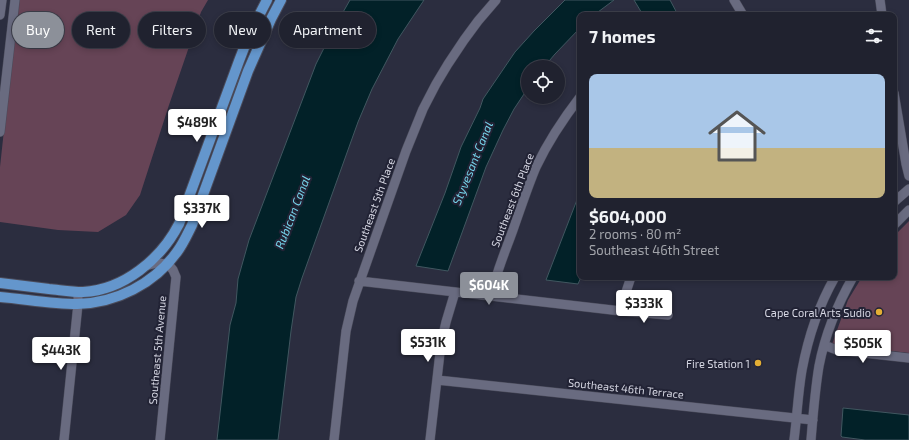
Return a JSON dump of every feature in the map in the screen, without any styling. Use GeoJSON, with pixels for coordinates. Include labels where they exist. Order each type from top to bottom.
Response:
{"type":"FeatureCollection","features":[{"type":"Feature","properties":{"kind":"main road"},"geometry":{"type":"LineString","coordinates":[[261,12],[267,0]]}},
{"type":"Feature","properties":{"kind":"main road"},"geometry":{"type":"LineString","coordinates":[[0,297],[65,304],[78,304],[111,299],[127,293],[148,281],[168,264],[185,239],[192,225],[256,51],[281,0]]}},
{"type":"Feature","properties":{"kind":"main road"},"geometry":{"type":"LineString","coordinates":[[0,283],[78,292],[95,290],[120,283],[145,266],[156,256],[167,244],[179,224],[244,48]]}},
{"type":"Feature","properties":{"kind":"main road"},"geometry":{"type":"LineString","coordinates":[[249,48],[256,51]]}},
{"type":"Feature","properties":{"kind":"main road"},"geometry":{"type":"LineString","coordinates":[[219,114],[231,118]]}},
{"type":"Feature","properties":{"kind":"street"},"geometry":{"type":"LineString","coordinates":[[0,15],[2,0]]}},
{"type":"Feature","properties":{"kind":"street"},"geometry":{"type":"LineString","coordinates":[[0,132],[4,53],[15,0]]}},
{"type":"Feature","properties":{"kind":"street","name":"Southeast 5th Place"},"geometry":{"type":"LineString","coordinates":[[334,440],[346,331],[353,301],[406,151],[436,84],[455,53],[478,21],[496,0]]}},
{"type":"Feature","properties":{"kind":"street"},"geometry":{"type":"LineString","coordinates":[[880,0],[882,12]]}},
{"type":"Feature","properties":{"kind":"street"},"geometry":{"type":"LineString","coordinates":[[735,1],[741,12]]}},
{"type":"Feature","properties":{"kind":"street","name":"Southeast 6th Place"},"geometry":{"type":"LineString","coordinates":[[491,296],[502,259],[536,167],[556,130],[577,101]]}},
{"type":"Feature","properties":{"kind":"street"},"geometry":{"type":"LineString","coordinates":[[897,113],[909,176]]}},
{"type":"Feature","properties":{"kind":"street"},"geometry":{"type":"LineString","coordinates":[[897,199],[909,189]]}},
{"type":"Feature","properties":{"kind":"street"},"geometry":{"type":"LineString","coordinates":[[897,221],[909,210]]}},
{"type":"Feature","properties":{"kind":"street"},"geometry":{"type":"LineString","coordinates":[[145,266],[157,263],[168,264]]}},
{"type":"Feature","properties":{"kind":"street","name":"Southeast 5th Avenue"},"geometry":{"type":"LineString","coordinates":[[160,440],[176,277],[168,264]]}},
{"type":"Feature","properties":{"kind":"street"},"geometry":{"type":"LineString","coordinates":[[621,311],[630,280]]}},
{"type":"Feature","properties":{"kind":"street"},"geometry":{"type":"LineString","coordinates":[[794,440],[802,370],[816,319],[833,280]]}},
{"type":"Feature","properties":{"kind":"street"},"geometry":{"type":"LineString","coordinates":[[811,440],[819,366],[824,345],[835,312],[851,280]]}},
{"type":"Feature","properties":{"kind":"street"},"geometry":{"type":"LineString","coordinates":[[359,281],[668,315]]}},
{"type":"Feature","properties":{"kind":"street"},"geometry":{"type":"LineString","coordinates":[[64,440],[78,292]]}},
{"type":"Feature","properties":{"kind":"street"},"geometry":{"type":"LineString","coordinates":[[430,440],[441,344],[455,292]]}},
{"type":"Feature","properties":{"kind":"street"},"geometry":{"type":"LineString","coordinates":[[824,345],[837,350],[909,358]]}},
{"type":"Feature","properties":{"kind":"street","name":"Southeast 46th Terrace"},"geometry":{"type":"LineString","coordinates":[[437,380],[813,420]]}},
{"type":"Feature","properties":{"kind":"shaded area"},"geometry":{"type":"Polygon","coordinates":[[[18,0],[208,0],[201,12],[138,12],[138,48],[189,48],[140,195],[126,215],[98,232],[58,230],[0,222],[0,167],[13,48],[64,48],[64,12],[17,12],[18,0]]]}},
{"type":"Feature","properties":{"kind":"shaded area"},"geometry":{"type":"Polygon","coordinates":[[[909,221],[909,353],[832,344],[848,300],[860,280],[897,280],[897,233],[909,221]]]}},
{"type":"Feature","properties":{"kind":"water","name":"Rubican Canal"},"geometry":{"type":"Polygon","coordinates":[[[350,0],[424,0],[398,39],[372,89],[358,122],[302,278],[296,297],[278,440],[217,440],[230,325],[236,303],[238,279],[249,240],[316,64],[324,48],[376,48],[376,12],[343,12],[350,0]]]}},
{"type":"Feature","properties":{"kind":"water","name":"Styvesant Canal"},"geometry":{"type":"Polygon","coordinates":[[[565,0],[614,0],[598,12],[577,12],[577,31],[550,60],[521,60],[521,98],[503,130],[486,167],[448,271],[416,266],[445,193],[461,147],[483,99],[515,52],[565,0]]]}},
{"type":"Feature","properties":{"kind":"water"},"geometry":{"type":"Polygon","coordinates":[[[634,0],[670,0],[676,12],[641,12],[634,0]]]}},
{"type":"Feature","properties":{"kind":"water"},"geometry":{"type":"Polygon","coordinates":[[[577,200],[577,280],[580,280],[578,284],[546,280],[577,200]]]}},
{"type":"Feature","properties":{"kind":"water"},"geometry":{"type":"Polygon","coordinates":[[[843,408],[909,415],[909,440],[865,440],[842,437],[843,408]]]}},
{"type":"Feature","properties":{"kind":"place","name":"Cape Coral Arts Sudio"},"geometry":{"type":"Point","coordinates":[879,312]}},
{"type":"Feature","properties":{"kind":"place","name":"Fire Station 1"},"geometry":{"type":"Point","coordinates":[758,363]}}]}
